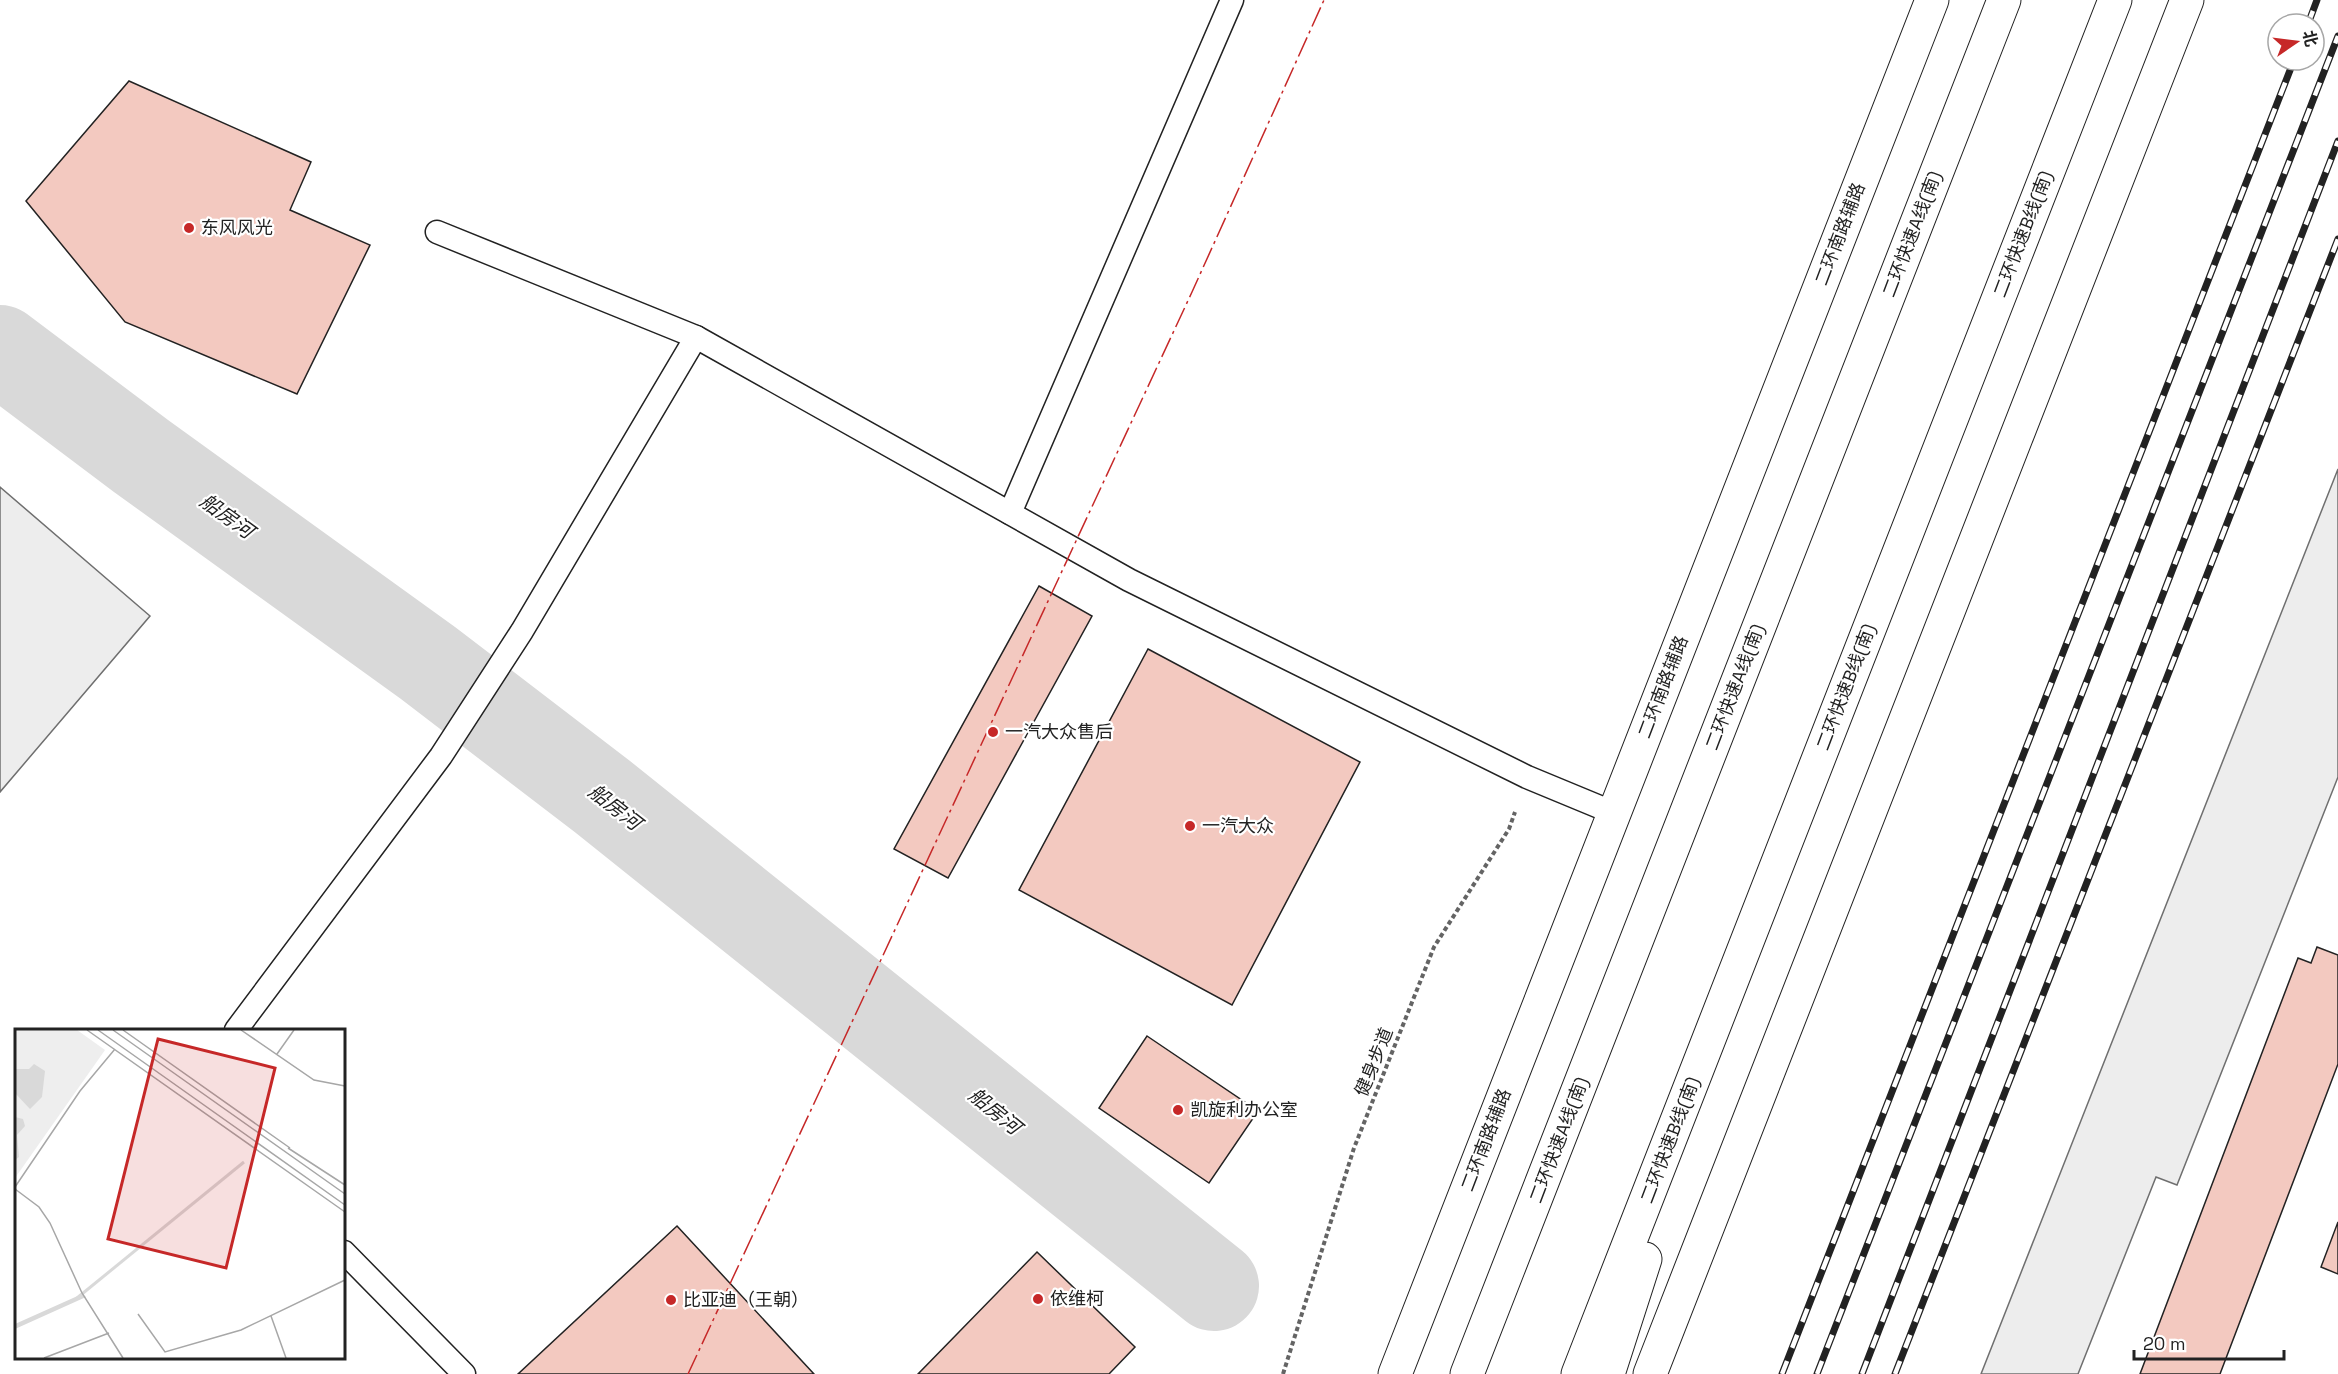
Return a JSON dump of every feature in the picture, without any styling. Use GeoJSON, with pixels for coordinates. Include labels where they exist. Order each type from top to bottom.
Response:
{"type":"FeatureCollection","features":[{"type":"Feature","properties":{"kind":"main road","name":"二环南路辅路"},"geometry":{"type":"LineString","coordinates":[[1395,1374],[1932,0]]}},
{"type":"Feature","properties":{"kind":"main road","name":"二环快速A线(南)"},"geometry":{"type":"LineString","coordinates":[[1467,1374],[2004,0]]}},
{"type":"Feature","properties":{"kind":"main road","name":"二环快速B线(南)"},"geometry":{"type":"LineString","coordinates":[[1578,1374],[2115,0]]}},
{"type":"Feature","properties":{"kind":"main road"},"geometry":{"type":"LineString","coordinates":[[1650,1374],[2187,0]]}},
{"type":"Feature","properties":{"kind":"main road"},"geometry":{"type":"LineString","coordinates":[[1608,1374],[1718,1038],[1821,751]]}},
{"type":"Feature","properties":{"kind":"lane"},"geometry":{"type":"LineString","coordinates":[[1010,513],[1232,0]]}},
{"type":"Feature","properties":{"kind":"lane"},"geometry":{"type":"LineString","coordinates":[[437,232],[696,337],[1129,580],[1527,777],[1614,813]]}},
{"type":"Feature","properties":{"kind":"lane"},"geometry":{"type":"LineString","coordinates":[[237,1029],[441,756],[522,631],[696,337]]}},
{"type":"Feature","properties":{"kind":"lane"},"geometry":{"type":"LineString","coordinates":[[345,1253],[464,1374]]}},
{"type":"Feature","properties":{"kind":"path","name":"健身步道"},"geometry":{"type":"LineString","coordinates":[[1283,1374],[1354,1148],[1434,947],[1509,829],[1527,777]]}},
{"type":"Feature","properties":{"kind":"shaded area"},"geometry":{"type":"Polygon","coordinates":[[[2338,469],[2338,777],[2177,1185],[2156,1177],[2078,1374],[1981,1374],[2338,469]]]}},
{"type":"Feature","properties":{"kind":"shaded area"},"geometry":{"type":"Polygon","coordinates":[[[0,487],[150,616],[0,792],[0,487]]]}},
{"type":"Feature","properties":{"kind":"building","name":"东风风光"},"geometry":{"type":"Polygon","coordinates":[[[129,81],[311,162],[290,210],[370,245],[297,394],[125,322],[26,201],[129,81]]]}},
{"type":"Feature","properties":{"kind":"building","name":"一汽大众售后"},"geometry":{"type":"Polygon","coordinates":[[[1039,586],[1092,616],[948,878],[894,849],[1039,586]]]}},
{"type":"Feature","properties":{"kind":"building","name":"一汽大众"},"geometry":{"type":"Polygon","coordinates":[[[1148,649],[1360,762],[1232,1005],[1019,890],[1148,649]]]}},
{"type":"Feature","properties":{"kind":"building"},"geometry":{"type":"Polygon","coordinates":[[[2317,947],[2338,955],[2338,1064],[2220,1374],[2140,1374],[2298,958],[2311,963],[2317,947]]]}},
{"type":"Feature","properties":{"kind":"building","name":"凯旋利办公室"},"geometry":{"type":"Polygon","coordinates":[[[1147,1036],[1258,1111],[1209,1183],[1099,1108],[1147,1036]]]}},
{"type":"Feature","properties":{"kind":"building"},"geometry":{"type":"Polygon","coordinates":[[[2338,1222],[2338,1274],[2321,1267],[2338,1222]]]}},
{"type":"Feature","properties":{"kind":"building","name":"比亚迪（王朝）"},"geometry":{"type":"Polygon","coordinates":[[[677,1226],[814,1374],[518,1374],[677,1226]]]}},
{"type":"Feature","properties":{"kind":"building","name":"依维柯"},"geometry":{"type":"Polygon","coordinates":[[[1037,1252],[1135,1347],[1109,1374],[918,1374],[1037,1252]]]}},
{"type":"Feature","properties":{"kind":"waterway","name":"船房河"},"geometry":{"type":"LineString","coordinates":[[0,350],[141,456],[428,663],[603,797],[1214,1286]]}},
{"type":"Feature","properties":{"kind":"railway"},"geometry":{"type":"LineString","coordinates":[[2312,12],[2317,0]]}},
{"type":"Feature","properties":{"kind":"railway"},"geometry":{"type":"LineString","coordinates":[[1817,1374],[2338,36]]}},
{"type":"Feature","properties":{"kind":"railway"},"geometry":{"type":"LineString","coordinates":[[1782,1374],[2289,72]]}},
{"type":"Feature","properties":{"kind":"railway"},"geometry":{"type":"LineString","coordinates":[[1862,1374],[2338,141]]}},
{"type":"Feature","properties":{"kind":"railway"},"geometry":{"type":"LineString","coordinates":[[1895,1374],[2338,239]]}},
{"type":"Feature","properties":{"kind":"power"},"geometry":{"type":"LineString","coordinates":[[688,1374],[1192,292],[1324,0]]}},
{"type":"Feature","properties":{"kind":"place","name":"东风风光"},"geometry":{"type":"Point","coordinates":[189,228]}},
{"type":"Feature","properties":{"kind":"place","name":"一汽大众售后"},"geometry":{"type":"Point","coordinates":[993,732]}},
{"type":"Feature","properties":{"kind":"place","name":"一汽大众"},"geometry":{"type":"Point","coordinates":[1190,826]}},
{"type":"Feature","properties":{"kind":"place","name":"凯旋利办公室"},"geometry":{"type":"Point","coordinates":[1178,1110]}},
{"type":"Feature","properties":{"kind":"place","name":"依维柯"},"geometry":{"type":"Point","coordinates":[1038,1299]}},
{"type":"Feature","properties":{"kind":"place","name":"比亚迪（王朝）"},"geometry":{"type":"Point","coordinates":[671,1300]}}]}
